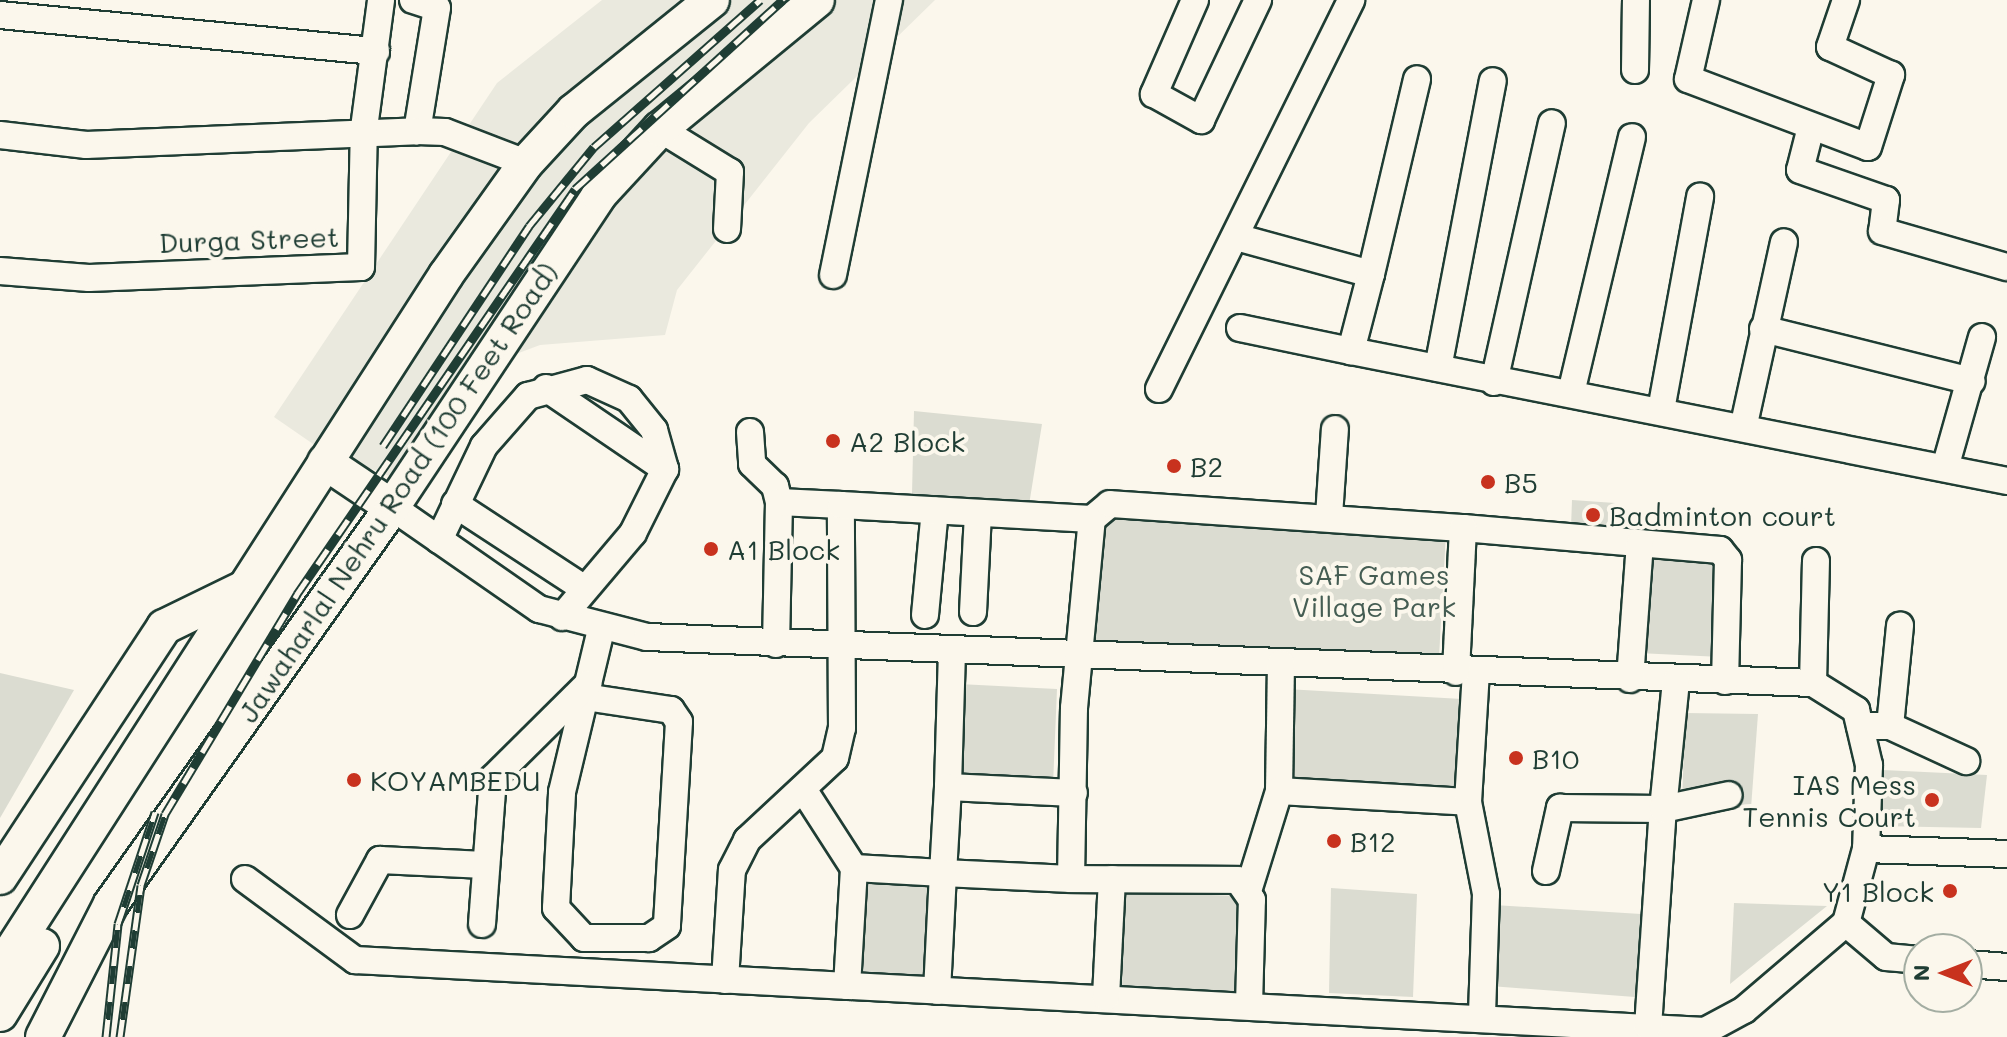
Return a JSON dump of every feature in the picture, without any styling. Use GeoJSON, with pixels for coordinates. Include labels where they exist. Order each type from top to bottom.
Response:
{"type":"FeatureCollection","features":[{"type":"Feature","properties":{"kind":"main road"},"geometry":{"type":"LineString","coordinates":[[0,969],[325,462],[526,163],[574,111],[712,0]]}},
{"type":"Feature","properties":{"kind":"main road","name":"Jawaharlal Nehru Road (100 Feet Road)"},"geometry":{"type":"LineString","coordinates":[[43,1037],[111,904],[392,507],[599,195],[660,129],[817,0]]}},
{"type":"Feature","properties":{"kind":"main road"},"geometry":{"type":"LineString","coordinates":[[325,462],[392,507]]}},
{"type":"Feature","properties":{"kind":"main road"},"geometry":{"type":"LineString","coordinates":[[0,877],[164,627],[245,587]]}},
{"type":"Feature","properties":{"kind":"main road"},"geometry":{"type":"LineString","coordinates":[[0,1014],[88,869],[85,835]]}},
{"type":"Feature","properties":{"kind":"main road"},"geometry":{"type":"LineString","coordinates":[[10,1037],[79,926],[111,904]]}},
{"type":"Feature","properties":{"kind":"street"},"geometry":{"type":"LineString","coordinates":[[364,128],[381,0]]}},
{"type":"Feature","properties":{"kind":"street"},"geometry":{"type":"LineString","coordinates":[[413,0],[437,8],[417,131]]}},
{"type":"Feature","properties":{"kind":"street"},"geometry":{"type":"LineString","coordinates":[[833,275],[889,0]]}},
{"type":"Feature","properties":{"kind":"street"},"geometry":{"type":"LineString","coordinates":[[1195,0],[1154,94],[1201,120],[1258,0]]}},
{"type":"Feature","properties":{"kind":"street"},"geometry":{"type":"LineString","coordinates":[[1159,389],[1351,0]]}},
{"type":"Feature","properties":{"kind":"street"},"geometry":{"type":"LineString","coordinates":[[1635,70],[1636,0]]}},
{"type":"Feature","properties":{"kind":"street"},"geometry":{"type":"LineString","coordinates":[[1706,0],[1688,79],[1868,147],[1891,75],[1830,47],[1846,0]]}},
{"type":"Feature","properties":{"kind":"street"},"geometry":{"type":"LineString","coordinates":[[0,15],[376,51]]}},
{"type":"Feature","properties":{"kind":"street"},"geometry":{"type":"LineString","coordinates":[[1351,351],[1417,79]]}},
{"type":"Feature","properties":{"kind":"street"},"geometry":{"type":"LineString","coordinates":[[1438,368],[1493,81]]}},
{"type":"Feature","properties":{"kind":"street"},"geometry":{"type":"LineString","coordinates":[[1494,382],[1552,123]]}},
{"type":"Feature","properties":{"kind":"street"},"geometry":{"type":"LineString","coordinates":[[1811,127],[1800,170],[1886,200],[1882,231],[2007,267]]}},
{"type":"Feature","properties":{"kind":"street"},"geometry":{"type":"LineString","coordinates":[[0,135],[86,145],[364,128],[445,132],[526,163]]}},
{"type":"Feature","properties":{"kind":"street","name":"Durga Street"},"geometry":{"type":"LineString","coordinates":[[0,271],[89,278],[361,267],[364,128]]}},
{"type":"Feature","properties":{"kind":"street"},"geometry":{"type":"LineString","coordinates":[[660,129],[730,172],[727,229]]}},
{"type":"Feature","properties":{"kind":"street"},"geometry":{"type":"LineString","coordinates":[[1571,393],[1632,137]]}},
{"type":"Feature","properties":{"kind":"street"},"geometry":{"type":"LineString","coordinates":[[1661,410],[1700,197]]}},
{"type":"Feature","properties":{"kind":"street"},"geometry":{"type":"LineString","coordinates":[[1236,237],[1371,274]]}},
{"type":"Feature","properties":{"kind":"street"},"geometry":{"type":"LineString","coordinates":[[1744,424],[1784,242]]}},
{"type":"Feature","properties":{"kind":"street"},"geometry":{"type":"LineString","coordinates":[[1240,328],[1494,382],[1744,424],[2007,481]]}},
{"type":"Feature","properties":{"kind":"street"},"geometry":{"type":"LineString","coordinates":[[1763,329],[1972,381]]}},
{"type":"Feature","properties":{"kind":"street"},"geometry":{"type":"LineString","coordinates":[[1945,468],[1982,337]]}},
{"type":"Feature","properties":{"kind":"street"},"geometry":{"type":"LineString","coordinates":[[439,540],[484,446],[528,396],[546,388],[587,380],[629,399],[654,430],[665,469],[633,533],[562,617]]}},
{"type":"Feature","properties":{"kind":"street"},"geometry":{"type":"LineString","coordinates":[[546,388],[665,469]]}},
{"type":"Feature","properties":{"kind":"street"},"geometry":{"type":"LineString","coordinates":[[1329,516],[1335,429]]}},
{"type":"Feature","properties":{"kind":"street"},"geometry":{"type":"LineString","coordinates":[[750,432],[752,464],[775,486],[779,502],[776,644]]}},
{"type":"Feature","properties":{"kind":"street"},"geometry":{"type":"LineString","coordinates":[[779,502],[1092,519],[1110,504],[1329,516],[1725,553],[1725,681]]}},
{"type":"Feature","properties":{"kind":"street"},"geometry":{"type":"LineString","coordinates":[[455,504],[585,589]]}},
{"type":"Feature","properties":{"kind":"street"},"geometry":{"type":"LineString","coordinates":[[725,980],[732,870],[747,840],[835,758],[842,728],[837,648],[841,505]]}},
{"type":"Feature","properties":{"kind":"street"},"geometry":{"type":"LineString","coordinates":[[245,879],[355,960],[937,991],[1482,1015],[1705,1031],[1744,1010],[1846,923],[1866,849],[1869,765],[1860,726],[1837,691],[1813,683],[1676,681],[1078,654],[837,648],[601,630],[562,617],[392,507]]}},
{"type":"Feature","properties":{"kind":"street"},"geometry":{"type":"LineString","coordinates":[[925,615],[935,510]]}},
{"type":"Feature","properties":{"kind":"street"},"geometry":{"type":"LineString","coordinates":[[973,612],[978,513]]}},
{"type":"Feature","properties":{"kind":"street"},"geometry":{"type":"LineString","coordinates":[[1071,879],[1078,654],[1092,519]]}},
{"type":"Feature","properties":{"kind":"street"},"geometry":{"type":"LineString","coordinates":[[1463,528],[1468,802],[1486,894],[1482,1015]]}},
{"type":"Feature","properties":{"kind":"street"},"geometry":{"type":"LineString","coordinates":[[1630,679],[1640,543]]}},
{"type":"Feature","properties":{"kind":"street"},"geometry":{"type":"LineString","coordinates":[[1813,683],[1816,561]]}},
{"type":"Feature","properties":{"kind":"street"},"geometry":{"type":"LineString","coordinates":[[1890,726],[1900,625]]}},
{"type":"Feature","properties":{"kind":"street"},"geometry":{"type":"LineString","coordinates":[[587,691],[671,710],[679,722],[667,926],[649,938],[584,938],[556,908],[562,792],[601,630]]}},
{"type":"Feature","properties":{"kind":"street"},"geometry":{"type":"LineString","coordinates":[[937,991],[952,651]]}},
{"type":"Feature","properties":{"kind":"street"},"geometry":{"type":"LineString","coordinates":[[1249,1005],[1249,888],[1279,791],[1281,663]]}},
{"type":"Feature","properties":{"kind":"street"},"geometry":{"type":"LineString","coordinates":[[1648,1027],[1663,809],[1676,681]]}},
{"type":"Feature","properties":{"kind":"street"},"geometry":{"type":"LineString","coordinates":[[482,924],[493,778],[587,691]]}},
{"type":"Feature","properties":{"kind":"street"},"geometry":{"type":"LineString","coordinates":[[1860,726],[1890,726],[1966,761]]}},
{"type":"Feature","properties":{"kind":"street"},"geometry":{"type":"LineString","coordinates":[[948,787],[1074,793]]}},
{"type":"Feature","properties":{"kind":"street"},"geometry":{"type":"LineString","coordinates":[[803,789],[854,868],[847,986]]}},
{"type":"Feature","properties":{"kind":"street"},"geometry":{"type":"LineString","coordinates":[[1279,791],[1468,802]]}},
{"type":"Feature","properties":{"kind":"street"},"geometry":{"type":"LineString","coordinates":[[1546,871],[1560,808],[1663,809],[1729,795]]}},
{"type":"Feature","properties":{"kind":"street"},"geometry":{"type":"LineString","coordinates":[[1866,849],[2007,854]]}},
{"type":"Feature","properties":{"kind":"street"},"geometry":{"type":"LineString","coordinates":[[350,915],[380,860],[485,865]]}},
{"type":"Feature","properties":{"kind":"street"},"geometry":{"type":"LineString","coordinates":[[854,868],[1071,879],[1238,880],[1249,888]]}},
{"type":"Feature","properties":{"kind":"street"},"geometry":{"type":"LineString","coordinates":[[1106,997],[1112,879]]}},
{"type":"Feature","properties":{"kind":"street"},"geometry":{"type":"LineString","coordinates":[[1846,923],[1886,957],[1903,959]]}},
{"type":"Feature","properties":{"kind":"street"},"geometry":{"type":"LineString","coordinates":[[1983,965],[2007,967]]}},
{"type":"Feature","properties":{"kind":"shaded area"},"geometry":{"type":"Polygon","coordinates":[[[602,0],[935,0],[809,123],[677,290],[665,335],[540,345],[503,359],[413,486],[316,446],[274,417],[497,83],[602,0]]]}},
{"type":"Feature","properties":{"kind":"green space"},"geometry":{"type":"Polygon","coordinates":[[[914,411],[1042,424],[1029,505],[912,494],[914,411]]]}},
{"type":"Feature","properties":{"kind":"green space","name":"Badminton court"},"geometry":{"type":"Polygon","coordinates":[[[1572,500],[1615,503],[1612,531],[1571,528],[1572,500]]]}},
{"type":"Feature","properties":{"kind":"green space","name":"SAF Games Village Park"},"geometry":{"type":"Polygon","coordinates":[[[1098,512],[1446,533],[1439,657],[1092,640],[1098,512]]]}},
{"type":"Feature","properties":{"kind":"green space"},"geometry":{"type":"Polygon","coordinates":[[[1643,552],[1724,553],[1721,657],[1638,653],[1643,552]]]}},
{"type":"Feature","properties":{"kind":"green space"},"geometry":{"type":"Polygon","coordinates":[[[0,673],[74,690],[0,818],[0,673]]]}},
{"type":"Feature","properties":{"kind":"green space"},"geometry":{"type":"Polygon","coordinates":[[[959,684],[1057,689],[1053,785],[955,780],[959,684]]]}},
{"type":"Feature","properties":{"kind":"green space"},"geometry":{"type":"Polygon","coordinates":[[[1286,689],[1462,699],[1460,794],[1286,787],[1286,689]]]}},
{"type":"Feature","properties":{"kind":"green space"},"geometry":{"type":"Polygon","coordinates":[[[1685,713],[1758,714],[1751,808],[1682,806],[1685,713]]]}},
{"type":"Feature","properties":{"kind":"green space","name":"IAS Mess Tennis Court"},"geometry":{"type":"Polygon","coordinates":[[[1883,770],[1987,775],[1981,828],[1878,826],[1883,770]]]}},
{"type":"Feature","properties":{"kind":"green space"},"geometry":{"type":"Polygon","coordinates":[[[860,882],[934,883],[928,975],[857,971],[860,882]]]}},
{"type":"Feature","properties":{"kind":"green space"},"geometry":{"type":"Polygon","coordinates":[[[1331,888],[1417,894],[1413,997],[1329,993],[1331,888]]]}},
{"type":"Feature","properties":{"kind":"green space"},"geometry":{"type":"Polygon","coordinates":[[[1126,892],[1239,896],[1236,992],[1122,986],[1126,892]]]}},
{"type":"Feature","properties":{"kind":"green space"},"geometry":{"type":"Polygon","coordinates":[[[1734,903],[1827,906],[1730,984],[1734,903]]]}},
{"type":"Feature","properties":{"kind":"green space"},"geometry":{"type":"Polygon","coordinates":[[[1494,905],[1641,914],[1635,997],[1490,986],[1494,905]]]}},
{"type":"Feature","properties":{"kind":"railway"},"geometry":{"type":"LineString","coordinates":[[383,446],[529,226],[594,147],[760,0]]}},
{"type":"Feature","properties":{"kind":"railway"},"geometry":{"type":"LineString","coordinates":[[120,1037],[141,885],[165,814],[297,594],[575,189],[783,0]]}},
{"type":"Feature","properties":{"kind":"railway"},"geometry":{"type":"LineString","coordinates":[[106,1037],[118,924],[155,812]]}},
{"type":"Feature","properties":{"kind":"place","name":"A2 Block"},"geometry":{"type":"Point","coordinates":[833,441]}},
{"type":"Feature","properties":{"kind":"place","name":"B2"},"geometry":{"type":"Point","coordinates":[1174,466]}},
{"type":"Feature","properties":{"kind":"place","name":"B5"},"geometry":{"type":"Point","coordinates":[1488,482]}},
{"type":"Feature","properties":{"kind":"place","name":"Badminton court"},"geometry":{"type":"Point","coordinates":[1593,515]}},
{"type":"Feature","properties":{"kind":"place","name":"A1 Block"},"geometry":{"type":"Point","coordinates":[711,549]}},
{"type":"Feature","properties":{"kind":"place","name":"B10"},"geometry":{"type":"Point","coordinates":[1516,758]}},
{"type":"Feature","properties":{"kind":"place","name":"KOYAMBEDU"},"geometry":{"type":"Point","coordinates":[354,780]}},
{"type":"Feature","properties":{"kind":"place","name":"IAS Mess Tennis Court"},"geometry":{"type":"Point","coordinates":[1932,800]}},
{"type":"Feature","properties":{"kind":"place","name":"B12"},"geometry":{"type":"Point","coordinates":[1334,841]}},
{"type":"Feature","properties":{"kind":"place","name":"Y1 Block"},"geometry":{"type":"Point","coordinates":[1950,891]}}]}
